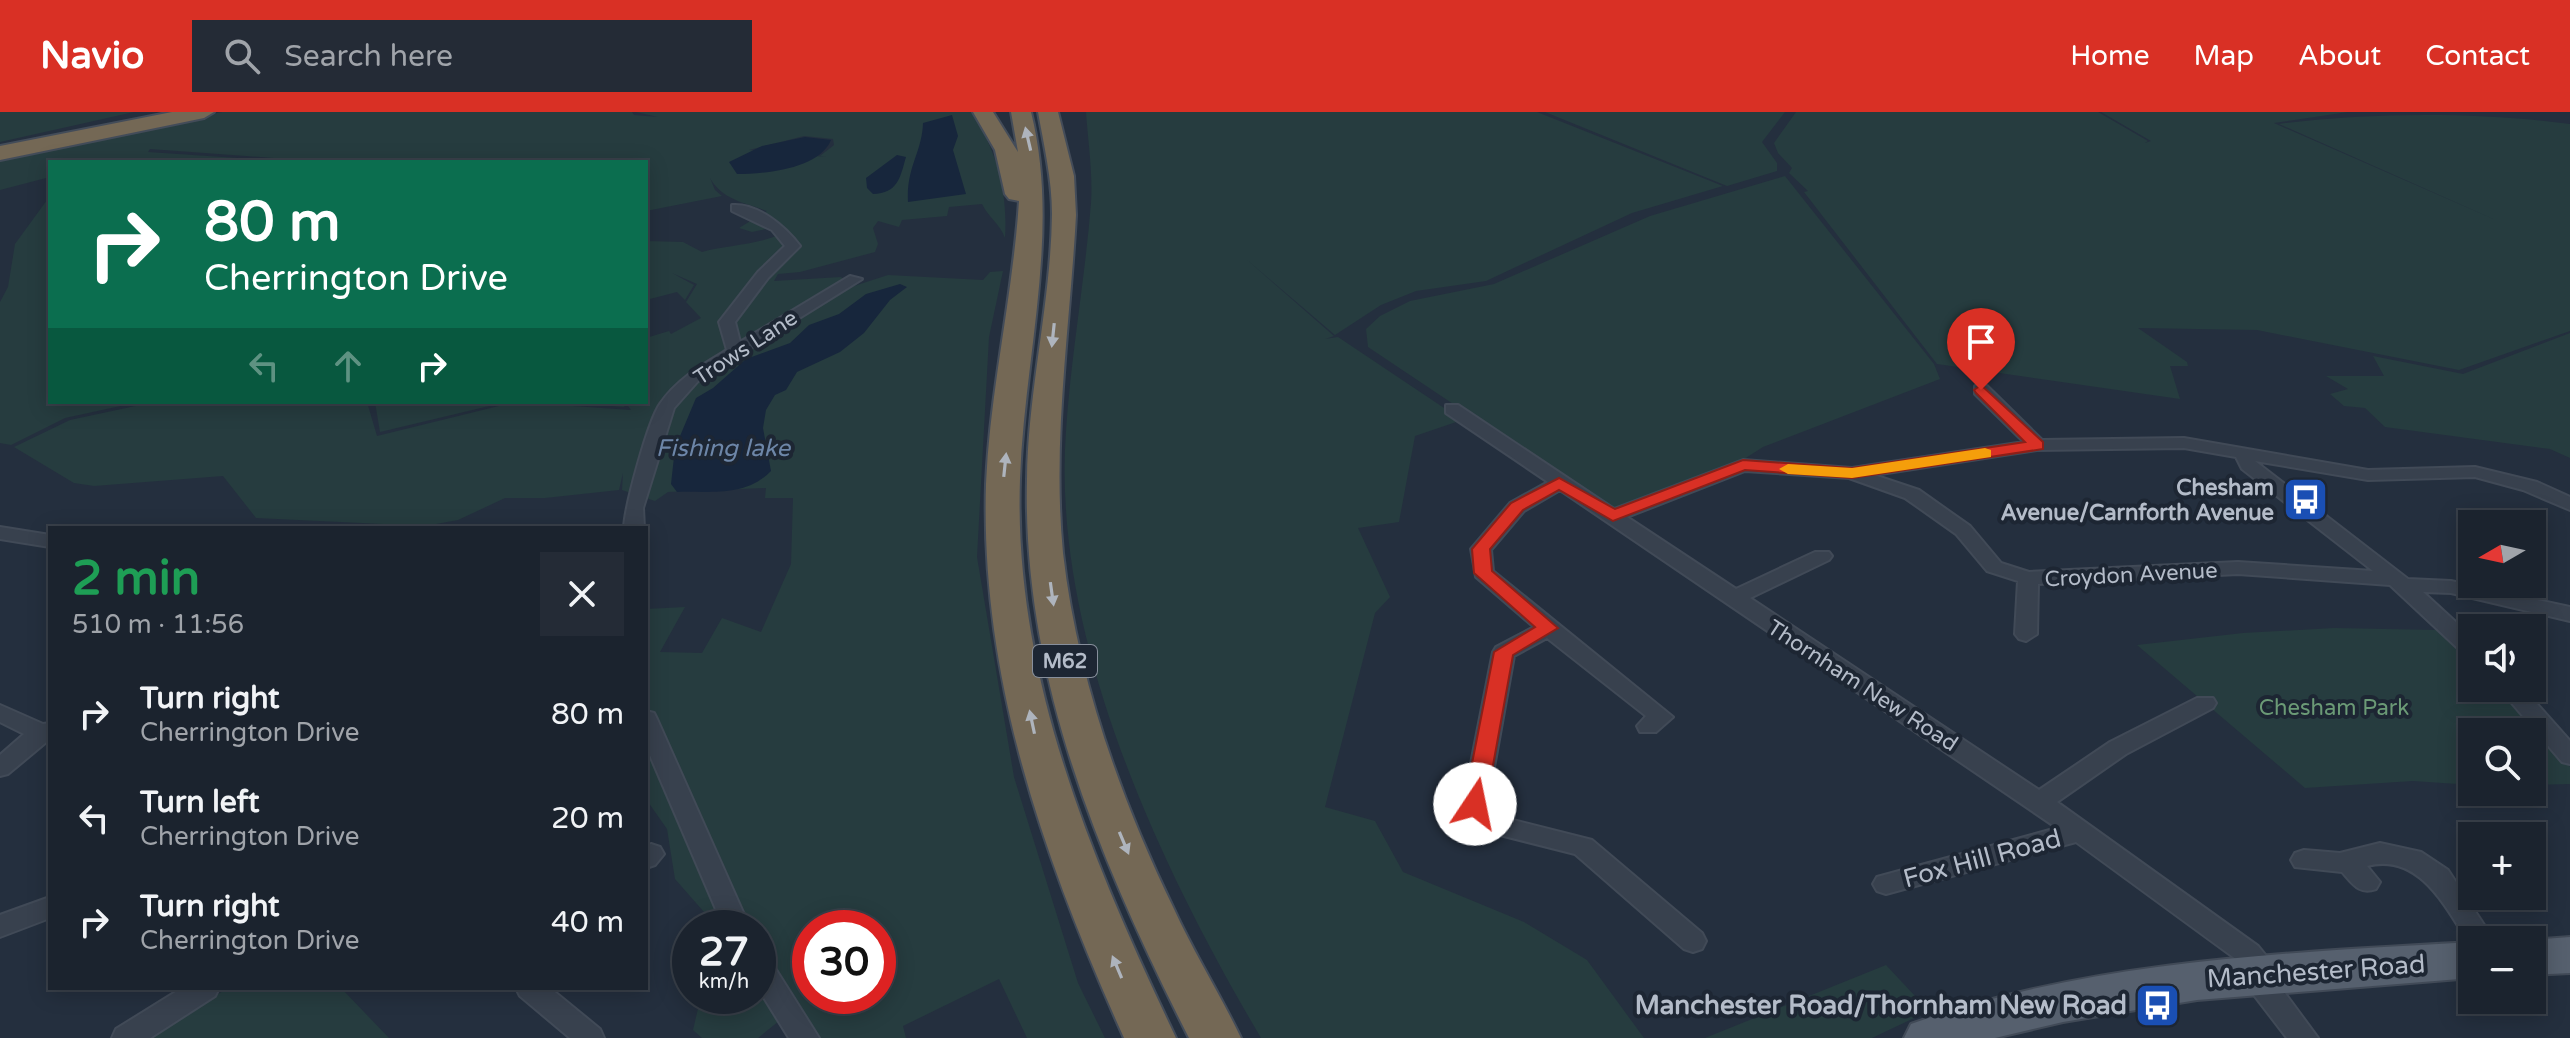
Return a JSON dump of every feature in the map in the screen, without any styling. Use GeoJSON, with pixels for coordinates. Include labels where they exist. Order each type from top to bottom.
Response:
{"type":"FeatureCollection","features":[{"type":"Feature","properties":{"kind":"highway"},"geometry":{"type":"LineString","coordinates":[[0,145],[155,112]]}},
{"type":"Feature","properties":{"kind":"highway"},"geometry":{"type":"LineString","coordinates":[[0,153],[204,112]]}},
{"type":"Feature","properties":{"kind":"highway","name":"M62"},"geometry":{"type":"LineString","coordinates":[[983,112],[1006,150],[1017,190],[1019,328]]}},
{"type":"Feature","properties":{"kind":"highway","name":"M62"},"geometry":{"type":"LineString","coordinates":[[1021,112],[1031,147],[1032,200],[1003,481],[1004,553],[1013,634],[1037,747],[1061,827],[1098,922],[1150,1038]]}},
{"type":"Feature","properties":{"kind":"highway","name":"M62"},"geometry":{"type":"LineString","coordinates":[[1048,112],[1062,176],[1061,258],[1043,481],[1046,548],[1057,630],[1085,739],[1112,815],[1185,983],[1215,1038]]}},
{"type":"Feature","properties":{"kind":"highway","name":"M62"},"geometry":{"type":"LineString","coordinates":[[1061,258],[1071,210],[1075,123]]}},
{"type":"Feature","properties":{"kind":"main road"},"geometry":{"type":"LineString","coordinates":[[2546,956],[2570,955]]}},
{"type":"Feature","properties":{"kind":"main road","name":"Manchester Road"},"geometry":{"type":"LineString","coordinates":[[1927,1038],[1986,1030],[2097,994],[2260,973],[2458,961]]}},
{"type":"Feature","properties":{"kind":"street"},"geometry":{"type":"LineString","coordinates":[[735,351],[727,322],[763,275],[793,246],[777,227],[737,208]]}},
{"type":"Feature","properties":{"kind":"street","name":"Trows Lane"},"geometry":{"type":"LineString","coordinates":[[634,526],[634,508],[666,407],[692,378],[855,279]]}},
{"type":"Feature","properties":{"kind":"street"},"geometry":{"type":"LineString","coordinates":[[1981,390],[2037,445]]}},
{"type":"Feature","properties":{"kind":"street","name":"Thornham New Road"},"geometry":{"type":"LineString","coordinates":[[1452,409],[2039,802],[2249,954],[2304,1038]]}},
{"type":"Feature","properties":{"kind":"street"},"geometry":{"type":"LineString","coordinates":[[1613,516],[1743,465],[1852,473],[2037,445],[2184,443],[2368,475],[2475,472],[2530,486],[2570,504]]}},
{"type":"Feature","properties":{"kind":"street"},"geometry":{"type":"LineString","coordinates":[[2243,452],[2248,465],[2399,582],[2458,636]]}},
{"type":"Feature","properties":{"kind":"street","name":"Croydon Avenue"},"geometry":{"type":"LineString","coordinates":[[1852,473],[1912,494],[1963,530],[1994,567],[2028,578],[2238,568],[2451,587],[2570,614]]}},
{"type":"Feature","properties":{"kind":"street"},"geometry":{"type":"LineString","coordinates":[[1559,483],[1517,507],[1481,549],[1483,573],[1662,717],[1648,726]]}},
{"type":"Feature","properties":{"kind":"street"},"geometry":{"type":"LineString","coordinates":[[0,533],[48,541]]}},
{"type":"Feature","properties":{"kind":"street"},"geometry":{"type":"LineString","coordinates":[[1732,599],[1822,556]]}},
{"type":"Feature","properties":{"kind":"street"},"geometry":{"type":"LineString","coordinates":[[2026,634],[2028,578]]}},
{"type":"Feature","properties":{"kind":"street"},"geometry":{"type":"LineString","coordinates":[[1548,628],[1504,652],[1475,804],[1497,825],[1583,847],[1693,941]]}},
{"type":"Feature","properties":{"kind":"street"},"geometry":{"type":"LineString","coordinates":[[2522,702],[2570,756]]}},
{"type":"Feature","properties":{"kind":"street"},"geometry":{"type":"LineString","coordinates":[[2039,802],[2118,748],[2205,703]]}},
{"type":"Feature","properties":{"kind":"street"},"geometry":{"type":"LineString","coordinates":[[0,713],[46,732],[0,768]]}},
{"type":"Feature","properties":{"kind":"street"},"geometry":{"type":"LineString","coordinates":[[648,724],[729,910]]}},
{"type":"Feature","properties":{"kind":"street","name":"Fox Hill Road"},"geometry":{"type":"LineString","coordinates":[[1886,884],[2078,832]]}},
{"type":"Feature","properties":{"kind":"street"},"geometry":{"type":"LineString","coordinates":[[2304,860],[2347,862],[2380,853],[2412,859],[2429,868],[2450,889],[2471,926]]}},
{"type":"Feature","properties":{"kind":"street"},"geometry":{"type":"LineString","coordinates":[[2347,862],[2367,882]]}},
{"type":"Feature","properties":{"kind":"street"},"geometry":{"type":"LineString","coordinates":[[0,926],[48,908]]}},
{"type":"Feature","properties":{"kind":"street"},"geometry":{"type":"LineString","coordinates":[[126,1038],[202,990]]}},
{"type":"Feature","properties":{"kind":"street"},"geometry":{"type":"LineString","coordinates":[[532,990],[590,1038]]}},
{"type":"Feature","properties":{"kind":"street"},"geometry":{"type":"LineString","coordinates":[[776,993],[805,1038]]}},
{"type":"Feature","properties":{"kind":"green space"},"geometry":{"type":"Polygon","coordinates":[[[0,112],[134,112],[0,142],[0,112]]]}},
{"type":"Feature","properties":{"kind":"green space"},"geometry":{"type":"Polygon","coordinates":[[[222,112],[632,112],[634,115],[658,117],[636,112],[971,112],[988,141],[999,172],[1005,204],[1005,238],[982,204],[949,207],[947,216],[902,220],[899,227],[878,221],[873,228],[878,244],[875,252],[800,272],[778,274],[774,281],[841,277],[851,287],[888,275],[983,280],[990,272],[1003,271],[989,337],[977,557],[1014,777],[1078,983],[1105,1038],[1027,1038],[999,979],[903,1026],[906,1038],[803,1038],[779,1021],[758,1038],[702,1038],[693,1030],[697,1014],[776,1014],[776,910],[702,910],[675,879],[667,829],[648,802],[648,609],[685,607],[660,652],[702,653],[722,618],[761,632],[791,564],[793,498],[765,498],[766,488],[668,492],[655,501],[622,490],[623,473],[619,490],[545,498],[505,498],[458,520],[425,526],[256,518],[223,476],[94,486],[74,483],[14,447],[70,420],[145,404],[368,404],[377,436],[507,404],[631,410],[627,404],[648,404],[648,337],[669,331],[671,334],[701,318],[686,302],[697,284],[672,273],[694,285],[685,300],[677,292],[648,299],[648,241],[683,242],[702,252],[757,242],[785,231],[780,226],[752,232],[739,228],[767,211],[728,196],[710,178],[715,190],[722,196],[648,211],[648,160],[301,160],[150,149],[148,152],[268,160],[48,160],[48,178],[0,190],[0,158],[222,112]],[[804,136],[749,150],[826,157],[820,156],[834,145],[833,139],[804,136]]]}},
{"type":"Feature","properties":{"kind":"green space"},"geometry":{"type":"Polygon","coordinates":[[[1086,112],[1537,112],[1723,186],[1632,213],[1486,281],[1416,291],[1381,305],[1335,335],[1246,259],[1334,336],[1325,339],[1338,337],[1462,420],[1415,436],[1399,522],[1358,528],[1390,597],[1375,613],[1325,807],[1375,821],[1403,872],[1524,922],[1587,960],[1644,1038],[1261,1038],[1185,899],[1151,824],[1120,747],[1094,668],[1076,588],[1066,509],[1066,431],[1091,203],[1086,112]]]}},
{"type":"Feature","properties":{"kind":"green space"},"geometry":{"type":"Polygon","coordinates":[[[1545,112],[1785,112],[1762,142],[1777,163],[1777,171],[1727,186],[1545,112]]]}},
{"type":"Feature","properties":{"kind":"green space"},"geometry":{"type":"Polygon","coordinates":[[[1796,112],[2098,112],[2148,141],[2145,143],[2151,141],[2101,112],[2348,112],[2274,123],[2498,221],[2279,124],[2350,117],[2425,115],[2500,117],[2570,124],[2570,331],[2459,370],[2257,330],[2138,328],[2187,362],[2188,366],[2170,366],[2180,399],[1937,364],[1804,192],[1808,191],[1789,173],[1792,168],[1778,153],[1774,143],[1796,112]]]}},
{"type":"Feature","properties":{"kind":"green space"},"geometry":{"type":"Polygon","coordinates":[[[1785,176],[1934,364],[1940,379],[1763,447],[1741,461],[1613,511],[1368,347],[1366,329],[1380,316],[1410,301],[1494,284],[1650,216],[1785,176]]]}},
{"type":"Feature","properties":{"kind":"green space"},"geometry":{"type":"Polygon","coordinates":[[[48,199],[48,404],[130,404],[65,418],[11,445],[0,443],[0,302],[8,287],[15,244],[48,199]]]}},
{"type":"Feature","properties":{"kind":"green space"},"geometry":{"type":"Polygon","coordinates":[[[2570,333],[2570,458],[2550,449],[2385,427],[2365,408],[2344,406],[2330,394],[2348,389],[2326,376],[2384,376],[2373,356],[2463,374],[2570,333]]]}},
{"type":"Feature","properties":{"kind":"green space"},"geometry":{"type":"Polygon","coordinates":[[[375,404],[498,404],[380,432],[375,404]]]}},
{"type":"Feature","properties":{"kind":"green space"},"geometry":{"type":"Polygon","coordinates":[[[584,404],[626,404],[624,407],[584,404]]]}},
{"type":"Feature","properties":{"kind":"green space","name":"Chesham Park"},"geometry":{"type":"Polygon","coordinates":[[[2334,628],[2437,630],[2458,649],[2458,702],[2512,702],[2527,718],[2458,718],[2458,784],[2413,781],[2305,788],[2137,645],[2243,633],[2334,628]]]}},
{"type":"Feature","properties":{"kind":"green space","name":"Chesham Park"},"geometry":{"type":"Polygon","coordinates":[[[2546,740],[2570,767],[2570,784],[2546,785],[2546,740]]]}},
{"type":"Feature","properties":{"kind":"green space"},"geometry":{"type":"Polygon","coordinates":[[[1886,965],[1929,1011],[1872,1038],[1705,1038],[1886,965]]]}},
{"type":"Feature","properties":{"kind":"green space"},"geometry":{"type":"Polygon","coordinates":[[[225,990],[343,990],[389,1038],[147,1038],[225,990]]]}},
{"type":"Feature","properties":{"kind":"water"},"geometry":{"type":"Polygon","coordinates":[[[952,115],[958,136],[953,150],[966,194],[908,202],[909,179],[923,123],[952,115]]]}},
{"type":"Feature","properties":{"kind":"water"},"geometry":{"type":"Polygon","coordinates":[[[805,137],[831,140],[815,158],[790,168],[737,174],[729,162],[762,146],[805,137]]]}},
{"type":"Feature","properties":{"kind":"water"},"geometry":{"type":"Polygon","coordinates":[[[897,155],[906,157],[897,183],[888,191],[873,194],[867,188],[866,178],[897,155]]]}},
{"type":"Feature","properties":{"kind":"water","name":"Fishing lake"},"geometry":{"type":"Polygon","coordinates":[[[900,284],[907,287],[890,300],[864,333],[840,352],[797,372],[786,390],[775,395],[766,410],[763,428],[771,471],[740,489],[677,492],[671,484],[675,448],[696,398],[713,388],[746,359],[790,343],[809,325],[839,314],[866,294],[900,284]]]}},
{"type":"Feature","properties":{"kind":"slow traffic"},"geometry":{"type":"LineString","coordinates":[[1788,469],[1852,473],[1985,453]]}},
{"type":"Feature","properties":{"kind":"place","name":"Chesham Avenue/Carnforth Avenue"},"geometry":{"type":"Point","coordinates":[2305,500]}},
{"type":"Feature","properties":{"kind":"place","name":"Manchester Road/Thornham New Road"},"geometry":{"type":"Point","coordinates":[2158,1005]}},
{"type":"Feature","properties":{"kind":"route"},"geometry":{"type":"LineString","coordinates":[[1475,804],[1504,652],[1548,628],[1483,573],[1481,549],[1517,507],[1559,483],[1613,516],[1743,465],[1852,473],[2037,445],[1981,390]]}}]}
